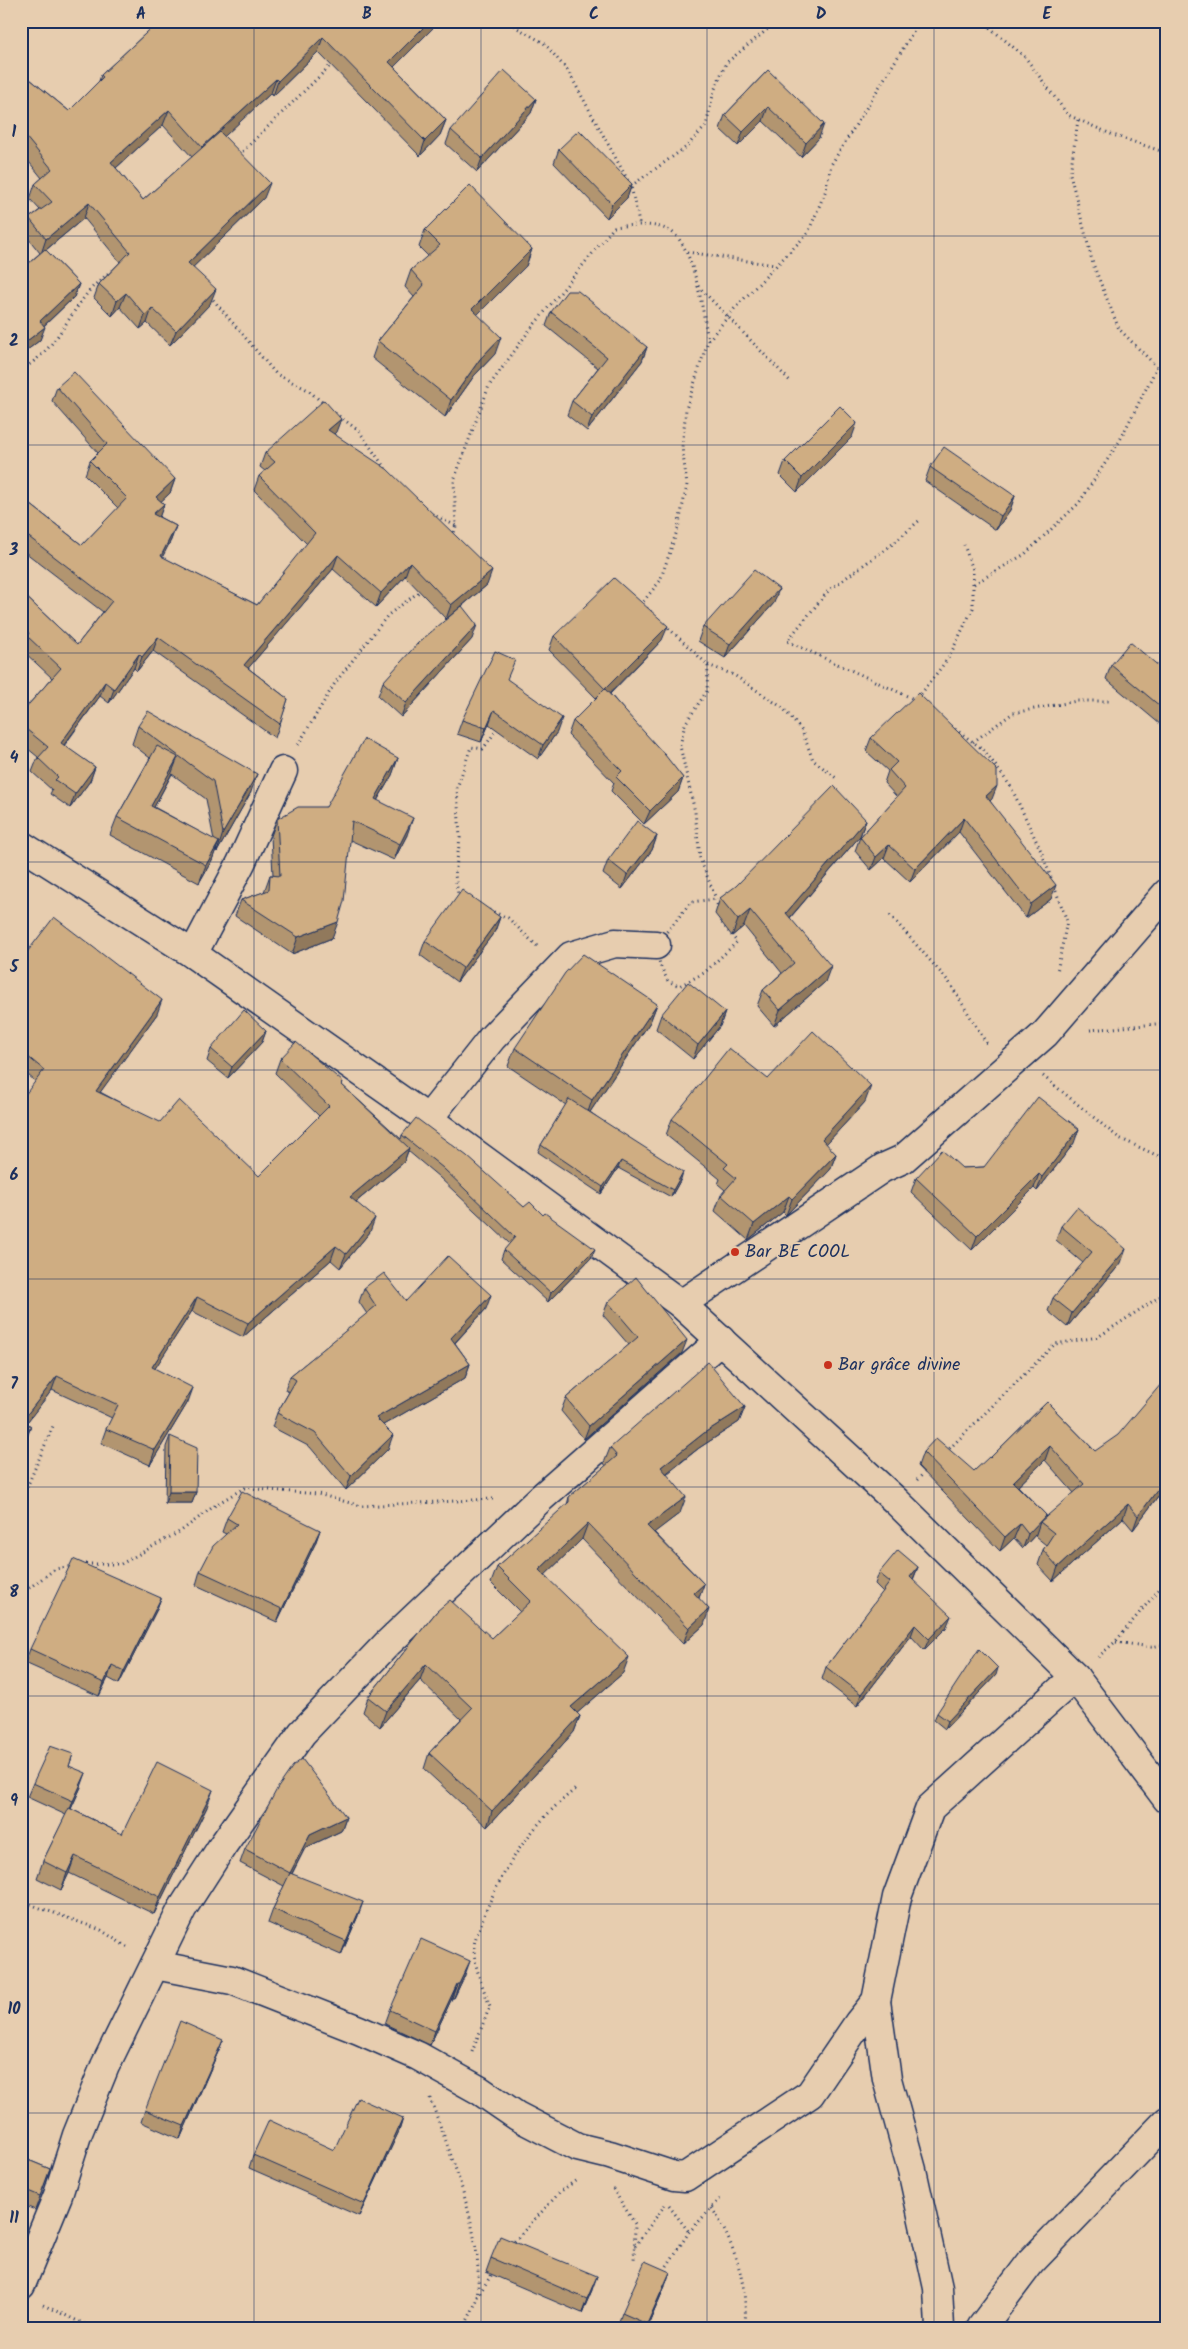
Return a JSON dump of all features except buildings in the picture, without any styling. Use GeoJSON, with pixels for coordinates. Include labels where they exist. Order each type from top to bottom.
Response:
{"type":"FeatureCollection","features":[{"type":"Feature","properties":{"kind":"street"},"geometry":{"type":"LineString","coordinates":[[193,954],[241,863],[283,771]]}},
{"type":"Feature","properties":{"kind":"street"},"geometry":{"type":"LineString","coordinates":[[21,845],[193,954],[428,1119],[681,1304],[896,1501],[1074,1677],[1167,1800]]}},
{"type":"Feature","properties":{"kind":"street"},"geometry":{"type":"LineString","coordinates":[[681,1304],[883,1168],[903,1159],[1024,1056],[1167,893]]}},
{"type":"Feature","properties":{"kind":"street"},"geometry":{"type":"LineString","coordinates":[[428,1119],[492,1038],[572,956],[615,943],[656,945]]}},
{"type":"Feature","properties":{"kind":"street"},"geometry":{"type":"LineString","coordinates":[[30,2294],[77,2135],[105,2066],[134,2003],[155,1966],[182,1909],[223,1845],[302,1733],[387,1644],[541,1498],[721,1340]]}},
{"type":"Feature","properties":{"kind":"street"},"geometry":{"type":"LineString","coordinates":[[940,2328],[938,2288],[912,2170],[887,2078],[876,2001],[898,1897],[930,1808],[1074,1677]]}},
{"type":"Feature","properties":{"kind":"street"},"geometry":{"type":"LineString","coordinates":[[155,1966],[232,1980],[359,2030],[418,2056],[517,2116],[596,2158],[610,2155],[674,2176],[686,2177],[810,2094],[859,2022],[876,2001]]}},
{"type":"Feature","properties":{"kind":"street"},"geometry":{"type":"LineString","coordinates":[[980,2328],[1031,2262],[1167,2121]]}},
{"type":"Feature","properties":{"kind":"path"},"geometry":{"type":"LineString","coordinates":[[505,21],[544,44],[568,71],[631,186],[639,224]]}},
{"type":"Feature","properties":{"kind":"path"},"geometry":{"type":"LineString","coordinates":[[631,186],[685,148],[706,126],[714,91],[726,63],[778,21]]}},
{"type":"Feature","properties":{"kind":"path"},"geometry":{"type":"LineString","coordinates":[[656,616],[642,603],[660,581],[678,528],[687,485],[682,446],[686,409],[708,341],[776,265],[808,233],[826,190],[831,165],[920,21]]}},
{"type":"Feature","properties":{"kind":"path"},"geometry":{"type":"LineString","coordinates":[[982,21],[1026,57],[1068,115],[1167,154]]}},
{"type":"Feature","properties":{"kind":"path"},"geometry":{"type":"LineString","coordinates":[[237,158],[334,62]]}},
{"type":"Feature","properties":{"kind":"path"},"geometry":{"type":"LineString","coordinates":[[1078,120],[1070,174],[1093,264],[1119,329],[1157,367],[1167,374]]}},
{"type":"Feature","properties":{"kind":"path"},"geometry":{"type":"LineString","coordinates":[[451,545],[456,526],[454,480],[489,386],[529,331],[614,227],[639,224],[671,231],[687,252],[698,286],[708,341]]}},
{"type":"Feature","properties":{"kind":"path"},"geometry":{"type":"LineString","coordinates":[[687,252],[776,265]]}},
{"type":"Feature","properties":{"kind":"path"},"geometry":{"type":"LineString","coordinates":[[21,370],[36,362],[64,330],[86,294],[115,268]]}},
{"type":"Feature","properties":{"kind":"path"},"geometry":{"type":"LineString","coordinates":[[698,286],[790,381]]}},
{"type":"Feature","properties":{"kind":"path"},"geometry":{"type":"LineString","coordinates":[[206,292],[276,374],[308,390],[359,431],[389,474]]}},
{"type":"Feature","properties":{"kind":"path"},"geometry":{"type":"LineString","coordinates":[[973,585],[1025,554],[1079,503],[1119,442],[1157,367]]}},
{"type":"Feature","properties":{"kind":"path"},"geometry":{"type":"LineString","coordinates":[[425,511],[456,526]]}},
{"type":"Feature","properties":{"kind":"path"},"geometry":{"type":"LineString","coordinates":[[921,519],[894,543],[829,590],[787,642],[916,700],[923,705]]}},
{"type":"Feature","properties":{"kind":"path"},"geometry":{"type":"LineString","coordinates":[[916,700],[949,657],[973,608],[973,570],[964,545]]}},
{"type":"Feature","properties":{"kind":"path"},"geometry":{"type":"LineString","coordinates":[[283,771],[335,684],[388,615],[427,586]]}},
{"type":"Feature","properties":{"kind":"path"},"geometry":{"type":"LineString","coordinates":[[662,623],[708,665],[734,675],[783,708],[802,731],[813,760],[836,778]]}},
{"type":"Feature","properties":{"kind":"path"},"geometry":{"type":"LineString","coordinates":[[708,665],[707,691],[685,724],[680,746],[695,812],[700,858],[716,899],[721,922],[737,942],[704,974],[678,986],[668,981],[660,965],[656,945],[691,902],[716,899]]}},
{"type":"Feature","properties":{"kind":"path"},"geometry":{"type":"LineString","coordinates":[[973,742],[1013,713],[1077,702],[1110,701]]}},
{"type":"Feature","properties":{"kind":"path"},"geometry":{"type":"LineString","coordinates":[[945,721],[984,750],[1011,787],[1041,850],[1067,921],[1056,978]]}},
{"type":"Feature","properties":{"kind":"path"},"geometry":{"type":"LineString","coordinates":[[466,898],[458,894],[455,875],[460,838],[457,788],[471,747],[482,749],[499,726]]}},
{"type":"Feature","properties":{"kind":"path"},"geometry":{"type":"LineString","coordinates":[[483,907],[508,918],[540,948],[552,975]]}},
{"type":"Feature","properties":{"kind":"path"},"geometry":{"type":"LineString","coordinates":[[890,915],[949,982],[973,1019],[1003,1074]]}},
{"type":"Feature","properties":{"kind":"path"},"geometry":{"type":"LineString","coordinates":[[1045,1034],[1167,1023]]}},
{"type":"Feature","properties":{"kind":"path"},"geometry":{"type":"LineString","coordinates":[[1024,1056],[1046,1079],[1119,1138],[1167,1160]]}},
{"type":"Feature","properties":{"kind":"path"},"geometry":{"type":"LineString","coordinates":[[944,1453],[1055,1344],[1098,1337],[1167,1292]]}},
{"type":"Feature","properties":{"kind":"path"},"geometry":{"type":"LineString","coordinates":[[21,1501],[54,1424]]}},
{"type":"Feature","properties":{"kind":"path"},"geometry":{"type":"LineString","coordinates":[[896,1501],[931,1467]]}},
{"type":"Feature","properties":{"kind":"path"},"geometry":{"type":"LineString","coordinates":[[21,1594],[55,1569],[91,1563],[121,1564],[181,1531],[217,1504],[244,1488],[318,1494],[361,1506],[541,1498]]}},
{"type":"Feature","properties":{"kind":"path"},"geometry":{"type":"LineString","coordinates":[[1074,1677],[1115,1642],[1167,1580]]}},
{"type":"Feature","properties":{"kind":"path"},"geometry":{"type":"LineString","coordinates":[[1115,1642],[1152,1647],[1167,1644]]}},
{"type":"Feature","properties":{"kind":"path"},"geometry":{"type":"LineString","coordinates":[[457,2079],[476,2046],[490,2006],[480,1980],[474,1946],[489,1904],[506,1868],[531,1834],[556,1804],[577,1788]]}},
{"type":"Feature","properties":{"kind":"path"},"geometry":{"type":"LineString","coordinates":[[21,1901],[100,1930],[155,1966]]}},
{"type":"Feature","properties":{"kind":"path"},"geometry":{"type":"LineString","coordinates":[[418,2056],[424,2082],[458,2179],[477,2252],[477,2297]]}},
{"type":"Feature","properties":{"kind":"path"},"geometry":{"type":"LineString","coordinates":[[506,2252],[561,2191],[596,2158],[635,2224],[634,2262]]}},
{"type":"Feature","properties":{"kind":"path"},"geometry":{"type":"LineString","coordinates":[[667,2266],[689,2232],[720,2199]]}},
{"type":"Feature","properties":{"kind":"path"},"geometry":{"type":"LineString","coordinates":[[634,2247],[667,2204],[689,2232]]}},
{"type":"Feature","properties":{"kind":"path"},"geometry":{"type":"LineString","coordinates":[[712,2208],[727,2232],[739,2267],[746,2303],[745,2328]]}},
{"type":"Feature","properties":{"kind":"path"},"geometry":{"type":"LineString","coordinates":[[464,2328],[477,2297],[496,2267]]}},
{"type":"Feature","properties":{"kind":"path"},"geometry":{"type":"LineString","coordinates":[[30,2294],[93,2328]]}},
{"type":"Feature","properties":{"kind":"place","name":"Bar BE COOL"},"geometry":{"type":"Point","coordinates":[735,1252]}},
{"type":"Feature","properties":{"kind":"place","name":"Bar grâce divine"},"geometry":{"type":"Point","coordinates":[828,1365]}}]}
